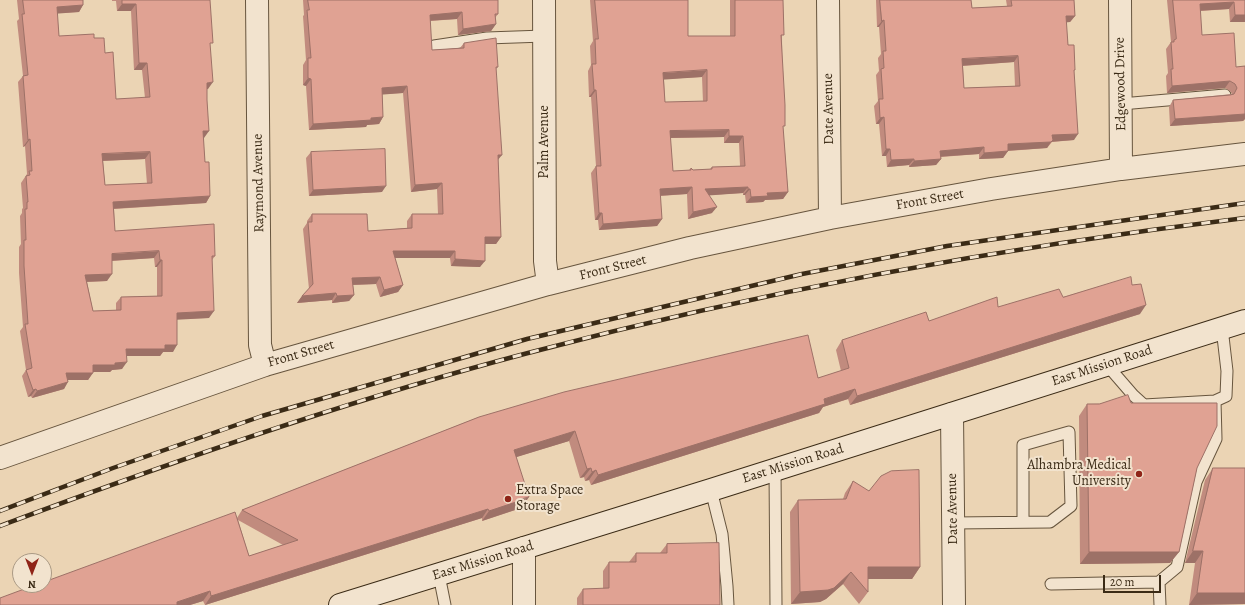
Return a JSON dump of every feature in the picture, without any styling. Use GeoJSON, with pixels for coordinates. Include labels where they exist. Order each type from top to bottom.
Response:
{"type":"FeatureCollection","features":[{"type":"Feature","properties":{"kind":"street","name":"Raymond Avenue"},"geometry":{"type":"LineString","coordinates":[[256,0],[260,345],[265,365]]}},
{"type":"Feature","properties":{"kind":"street","name":"Palm Avenue"},"geometry":{"type":"LineString","coordinates":[[544,0],[545,261],[548,284]]}},
{"type":"Feature","properties":{"kind":"street","name":"Date Avenue"},"geometry":{"type":"LineString","coordinates":[[828,0],[830,218]]}},
{"type":"Feature","properties":{"kind":"street","name":"Edgewood Drive"},"geometry":{"type":"LineString","coordinates":[[1120,0],[1122,169]]}},
{"type":"Feature","properties":{"kind":"street","name":"Front Street"},"geometry":{"type":"LineString","coordinates":[[0,458],[265,365],[548,284],[690,248],[830,218],[991,189],[1122,169],[1245,154]]}},
{"type":"Feature","properties":{"kind":"street","name":"East Mission Road"},"geometry":{"type":"LineString","coordinates":[[340,605],[711,490],[1245,321]]}},
{"type":"Feature","properties":{"kind":"street","name":"Date Avenue"},"geometry":{"type":"LineString","coordinates":[[952,414],[954,605]]}},
{"type":"Feature","properties":{"kind":"street"},"geometry":{"type":"LineString","coordinates":[[524,548],[524,605]]}},
{"type":"Feature","properties":{"kind":"lane"},"geometry":{"type":"LineString","coordinates":[[434,46],[487,38],[544,36]]}},
{"type":"Feature","properties":{"kind":"lane"},"geometry":{"type":"LineString","coordinates":[[1121,104],[1225,95]]}},
{"type":"Feature","properties":{"kind":"lane"},"geometry":{"type":"LineString","coordinates":[[1107,365],[1133,395],[1144,405],[1215,401],[1226,396],[1227,371],[1222,328]]}},
{"type":"Feature","properties":{"kind":"lane"},"geometry":{"type":"LineString","coordinates":[[1051,584],[1160,582],[1177,567],[1196,482],[1216,439],[1215,401]]}},
{"type":"Feature","properties":{"kind":"lane"},"geometry":{"type":"LineString","coordinates":[[953,522],[1023,522],[1050,522],[1071,506],[1069,432],[1023,445],[1023,522]]}},
{"type":"Feature","properties":{"kind":"lane"},"geometry":{"type":"LineString","coordinates":[[775,469],[776,605]]}},
{"type":"Feature","properties":{"kind":"lane"},"geometry":{"type":"LineString","coordinates":[[711,490],[722,534],[728,605]]}},
{"type":"Feature","properties":{"kind":"lane"},"geometry":{"type":"LineString","coordinates":[[438,575],[445,605]]}},
{"type":"Feature","properties":{"kind":"lane"},"geometry":{"type":"LineString","coordinates":[[1160,582],[1160,605]]}},
{"type":"Feature","properties":{"kind":"building"},"geometry":{"type":"Polygon","coordinates":[[[23,0],[83,0],[83,5],[57,7],[59,36],[94,34],[94,38],[104,38],[105,53],[113,52],[116,99],[150,97],[147,63],[139,63],[136,4],[122,4],[122,0],[210,0],[213,43],[210,43],[213,82],[207,83],[209,131],[203,131],[205,162],[209,162],[210,196],[113,202],[115,231],[214,224],[215,256],[212,256],[214,311],[177,313],[177,345],[165,345],[165,349],[126,349],[127,362],[115,363],[115,365],[93,365],[93,373],[66,373],[68,382],[37,391],[36,389],[33,390],[26,370],[32,368],[25,324],[28,324],[24,266],[24,240],[26,240],[25,209],[27,209],[28,202],[26,176],[30,175],[29,171],[32,171],[23,76],[28,75],[22,14],[24,14],[23,0]],[[150,152],[102,154],[105,185],[152,183],[150,152]],[[159,251],[112,254],[112,274],[85,275],[93,311],[121,310],[121,297],[162,296],[162,260],[160,260],[159,251]]]}},
{"type":"Feature","properties":{"kind":"building"},"geometry":{"type":"Polygon","coordinates":[[[308,0],[498,0],[498,14],[495,14],[496,24],[463,29],[462,12],[430,15],[432,50],[464,48],[464,43],[496,38],[498,67],[496,67],[502,155],[498,155],[501,237],[485,237],[485,261],[455,259],[455,251],[393,251],[403,285],[384,290],[380,277],[352,278],[354,295],[337,296],[336,293],[302,296],[313,284],[308,222],[312,222],[312,214],[367,214],[368,231],[412,228],[412,214],[443,214],[442,183],[415,185],[407,86],[382,88],[383,117],[371,118],[371,120],[313,124],[311,79],[308,78],[308,58],[311,58],[307,10],[309,10],[308,0]]]}},
{"type":"Feature","properties":{"kind":"building"},"geometry":{"type":"Polygon","coordinates":[[[595,0],[688,0],[688,36],[735,36],[735,0],[783,0],[784,35],[781,35],[785,126],[783,126],[788,192],[767,193],[768,196],[751,197],[750,189],[748,189],[748,187],[705,189],[717,207],[693,212],[692,187],[660,189],[662,219],[603,224],[602,213],[599,213],[596,166],[601,166],[596,90],[594,90],[592,64],[596,64],[595,39],[598,39],[595,0]],[[707,70],[663,73],[665,102],[707,101],[707,70]],[[729,130],[670,131],[673,171],[691,170],[691,168],[693,170],[712,169],[712,167],[745,166],[743,136],[729,136],[729,130]]]}},
{"type":"Feature","properties":{"kind":"building"},"geometry":{"type":"Polygon","coordinates":[[[880,0],[971,0],[972,8],[1012,6],[1011,0],[1074,0],[1075,16],[1066,16],[1068,45],[1074,45],[1078,134],[1052,135],[1053,140],[1051,142],[1008,144],[1008,151],[984,153],[984,147],[940,151],[941,159],[914,161],[914,159],[891,160],[890,149],[886,149],[884,117],[880,118],[879,99],[883,99],[881,69],[884,68],[883,51],[886,51],[884,20],[882,21],[880,0]],[[1018,56],[962,59],[964,88],[1020,86],[1018,56]]]}},
{"type":"Feature","properties":{"kind":"building"},"geometry":{"type":"Polygon","coordinates":[[[1173,0],[1245,0],[1245,15],[1235,15],[1234,2],[1200,4],[1202,35],[1234,33],[1236,67],[1245,66],[1245,114],[1175,119],[1173,100],[1230,95],[1234,94],[1237,88],[1235,84],[1230,81],[1172,86],[1171,69],[1173,69],[1171,42],[1174,42],[1176,39],[1173,0]]]}},
{"type":"Feature","properties":{"kind":"building"},"geometry":{"type":"Polygon","coordinates":[[[385,149],[386,186],[313,190],[311,152],[385,149]]]}},
{"type":"Feature","properties":{"kind":"building"},"geometry":{"type":"Polygon","coordinates":[[[1131,277],[1132,285],[1141,284],[1146,305],[857,396],[855,389],[824,399],[825,404],[598,475],[596,470],[592,472],[591,468],[587,469],[575,431],[514,450],[529,497],[489,511],[488,509],[211,596],[210,591],[177,602],[177,605],[0,605],[0,598],[13,593],[52,593],[52,579],[235,512],[249,556],[298,540],[242,510],[479,417],[564,392],[808,335],[818,378],[849,368],[842,340],[926,312],[929,321],[997,297],[998,307],[1059,289],[1063,297],[1131,277]]]}},
{"type":"Feature","properties":{"kind":"building"},"geometry":{"type":"Polygon","coordinates":[[[1128,395],[1131,403],[1217,403],[1217,426],[1197,468],[1179,552],[1089,552],[1087,404],[1099,404],[1128,395]]]}},
{"type":"Feature","properties":{"kind":"building"},"geometry":{"type":"Polygon","coordinates":[[[1213,468],[1245,468],[1245,593],[1197,593],[1203,551],[1193,551],[1213,468]]]}},
{"type":"Feature","properties":{"kind":"building"},"geometry":{"type":"Polygon","coordinates":[[[919,470],[920,567],[868,567],[868,592],[851,572],[834,588],[828,590],[800,592],[798,500],[846,499],[853,481],[869,491],[881,476],[891,471],[919,470]]]}},
{"type":"Feature","properties":{"kind":"building"},"geometry":{"type":"Polygon","coordinates":[[[719,543],[720,605],[583,605],[583,589],[609,588],[609,562],[636,562],[636,553],[667,553],[667,544],[719,543]]]}},
{"type":"Feature","properties":{"kind":"railway"},"geometry":{"type":"LineString","coordinates":[[0,511],[113,468],[262,416],[527,339],[802,274],[947,246],[1245,203]]}},
{"type":"Feature","properties":{"kind":"railway"},"geometry":{"type":"LineString","coordinates":[[0,526],[130,478],[328,411],[461,371],[616,331],[705,310],[884,273],[1064,243],[1245,218]]}},
{"type":"Feature","properties":{"kind":"place","name":"Alhambra Medical University"},"geometry":{"type":"Point","coordinates":[1139,474]}},
{"type":"Feature","properties":{"kind":"place","name":"Extra Space Storage"},"geometry":{"type":"Point","coordinates":[508,499]}}]}
